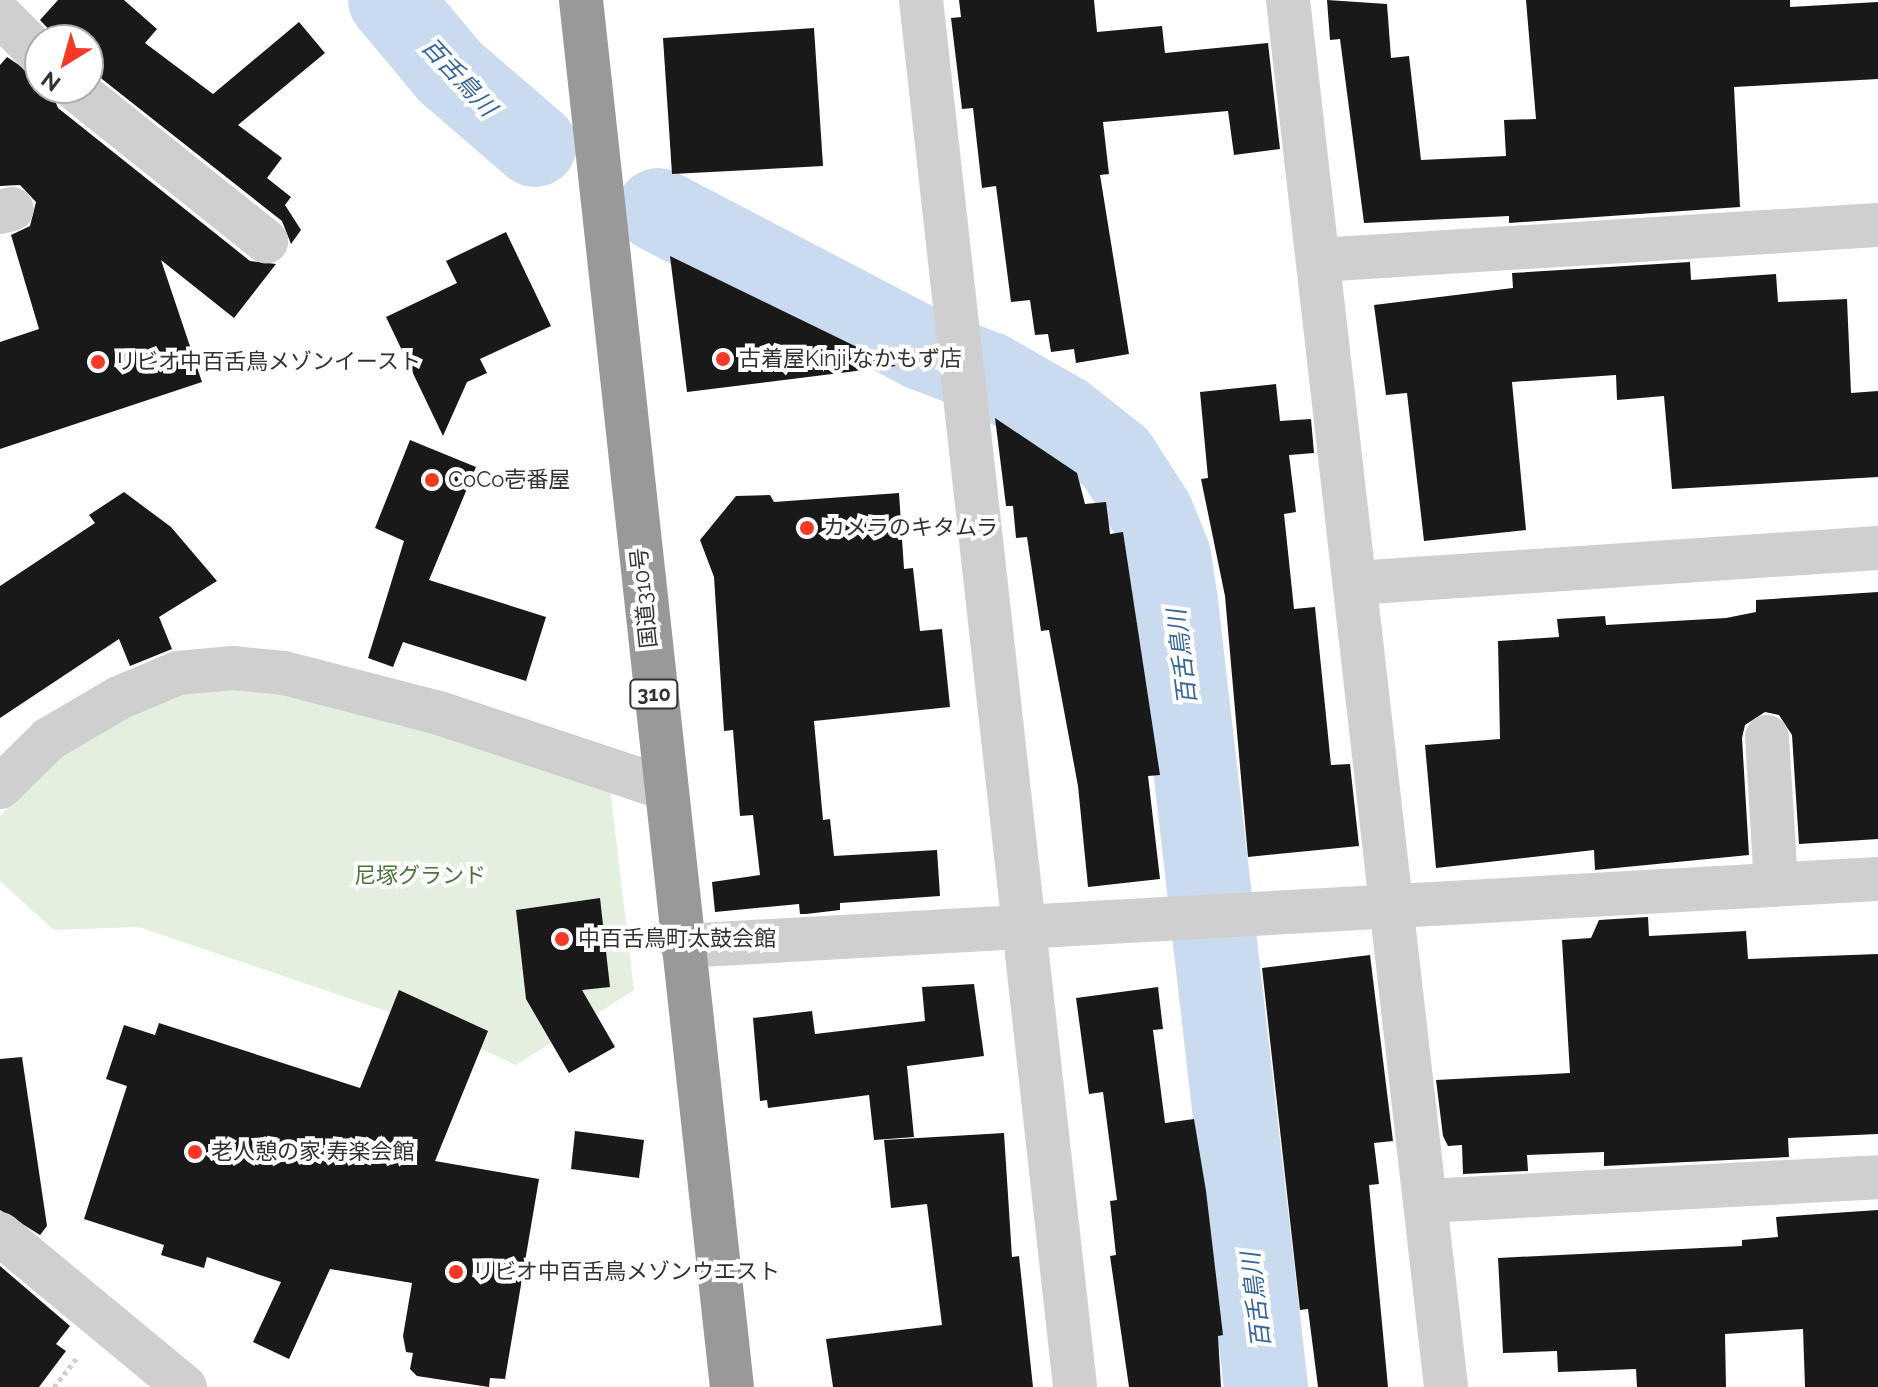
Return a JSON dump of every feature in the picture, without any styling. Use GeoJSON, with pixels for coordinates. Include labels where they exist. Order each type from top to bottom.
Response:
{"type":"FeatureCollection","features":[{"type":"Feature","properties":{"kind":"highway","name":"国道310号"},"geometry":{"type":"LineString","coordinates":[[581,0],[664,788],[732,1387]]}},
{"type":"Feature","properties":{"kind":"street"},"geometry":{"type":"LineString","coordinates":[[921,0],[959,382],[1075,1387]]}},
{"type":"Feature","properties":{"kind":"street"},"geometry":{"type":"LineString","coordinates":[[1288,0],[1446,1387]]}},
{"type":"Feature","properties":{"kind":"street"},"geometry":{"type":"LineString","coordinates":[[0,15],[24,39]]}},
{"type":"Feature","properties":{"kind":"street"},"geometry":{"type":"LineString","coordinates":[[94,104],[266,241]]}},
{"type":"Feature","properties":{"kind":"street"},"geometry":{"type":"LineString","coordinates":[[1319,260],[1878,225]]}},
{"type":"Feature","properties":{"kind":"street"},"geometry":{"type":"LineString","coordinates":[[1355,583],[1878,548]]}},
{"type":"Feature","properties":{"kind":"street"},"geometry":{"type":"LineString","coordinates":[[0,787],[49,739],[119,698],[178,673],[233,668],[284,673],[439,713],[664,788]]}},
{"type":"Feature","properties":{"kind":"street"},"geometry":{"type":"LineString","coordinates":[[1767,737],[1776,885]]}},
{"type":"Feature","properties":{"kind":"street"},"geometry":{"type":"LineString","coordinates":[[682,946],[1392,909],[1878,879]]}},
{"type":"Feature","properties":{"kind":"street"},"geometry":{"type":"LineString","coordinates":[[1425,1201],[1878,1177]]}},
{"type":"Feature","properties":{"kind":"street"},"geometry":{"type":"LineString","coordinates":[[0,1234],[185,1387]]}},
{"type":"Feature","properties":{"kind":"green space","name":"尼塚グランド"},"geometry":{"type":"Polygon","coordinates":[[[179,686],[310,694],[610,788],[634,990],[516,1065],[433,1027],[139,927],[54,930],[0,881],[0,816],[62,749],[179,686]]]}},
{"type":"Feature","properties":{"kind":"building"},"geometry":{"type":"Polygon","coordinates":[[[58,0],[124,0],[157,29],[145,43],[213,94],[299,22],[325,53],[238,125],[282,158],[267,178],[291,197],[285,205],[301,230],[291,244],[282,221],[104,81],[104,24],[44,24],[40,20],[58,0]]]}},
{"type":"Feature","properties":{"kind":"building"},"geometry":{"type":"Polygon","coordinates":[[[959,0],[1094,0],[1097,32],[1162,26],[1165,53],[1268,43],[1280,149],[1234,155],[1228,111],[1103,122],[1109,174],[1100,175],[1129,354],[1076,363],[1074,349],[1051,352],[1048,334],[1035,335],[1030,300],[1011,302],[996,186],[982,188],[973,108],[962,109],[951,18],[961,17],[959,0]]]}},
{"type":"Feature","properties":{"kind":"building"},"geometry":{"type":"Polygon","coordinates":[[[1327,0],[1387,4],[1391,58],[1409,56],[1421,160],[1506,156],[1504,120],[1536,119],[1526,0],[1790,0],[1790,7],[1878,2],[1878,79],[1734,87],[1740,207],[1509,223],[1509,216],[1364,223],[1340,39],[1330,40],[1327,0]]]}},
{"type":"Feature","properties":{"kind":"building"},"geometry":{"type":"Polygon","coordinates":[[[814,28],[823,166],[672,174],[663,38],[814,28]]]}},
{"type":"Feature","properties":{"kind":"building"},"geometry":{"type":"Polygon","coordinates":[[[7,57],[24,68],[24,104],[56,104],[250,261],[276,264],[234,318],[161,260],[202,382],[0,449],[0,342],[39,329],[11,235],[30,226],[36,202],[20,185],[0,186],[0,65],[7,57]]]}},
{"type":"Feature","properties":{"kind":"building"},"geometry":{"type":"Polygon","coordinates":[[[506,232],[551,326],[480,359],[487,373],[467,382],[443,436],[386,317],[457,283],[446,261],[506,232]]]}},
{"type":"Feature","properties":{"kind":"building"},"geometry":{"type":"Polygon","coordinates":[[[670,256],[896,366],[687,392],[670,256]]]}},
{"type":"Feature","properties":{"kind":"building"},"geometry":{"type":"Polygon","coordinates":[[[1690,262],[1691,280],[1776,274],[1778,302],[1847,299],[1851,393],[1878,391],[1878,477],[1672,489],[1664,396],[1617,400],[1616,375],[1512,382],[1526,530],[1424,541],[1407,393],[1386,395],[1374,305],[1513,288],[1512,273],[1690,262]]]}},
{"type":"Feature","properties":{"kind":"building"},"geometry":{"type":"Polygon","coordinates":[[[1276,384],[1280,421],[1311,419],[1314,453],[1289,455],[1296,512],[1284,514],[1294,609],[1315,607],[1331,765],[1350,764],[1359,846],[1248,857],[1225,596],[1201,479],[1208,478],[1200,392],[1276,384]]]}},
{"type":"Feature","properties":{"kind":"building"},"geometry":{"type":"Polygon","coordinates":[[[995,418],[1077,473],[1085,504],[1106,502],[1110,534],[1123,532],[1160,775],[1148,776],[1160,879],[1088,887],[1078,786],[1049,630],[1041,631],[1027,537],[1016,538],[1013,506],[1006,506],[995,418]]]}},
{"type":"Feature","properties":{"kind":"building"},"geometry":{"type":"Polygon","coordinates":[[[410,440],[476,467],[429,580],[546,617],[526,681],[403,642],[393,667],[368,658],[404,541],[375,528],[410,440]]]}},
{"type":"Feature","properties":{"kind":"building"},"geometry":{"type":"Polygon","coordinates":[[[124,492],[171,527],[217,581],[159,617],[172,649],[130,666],[119,639],[0,718],[0,586],[95,523],[89,515],[124,492]]]}},
{"type":"Feature","properties":{"kind":"building"},"geometry":{"type":"Polygon","coordinates":[[[899,493],[904,569],[913,568],[920,631],[942,629],[950,707],[814,721],[823,820],[830,819],[834,856],[937,850],[940,896],[840,903],[840,910],[806,914],[800,914],[799,904],[715,912],[712,882],[760,875],[753,815],[740,816],[733,730],[724,731],[714,577],[700,540],[736,496],[770,495],[774,502],[899,493]]]}},
{"type":"Feature","properties":{"kind":"building"},"geometry":{"type":"Polygon","coordinates":[[[1878,592],[1878,839],[1799,844],[1792,735],[1779,715],[1765,712],[1745,725],[1742,738],[1749,855],[1595,870],[1594,850],[1436,868],[1425,745],[1500,739],[1498,641],[1559,637],[1557,619],[1605,616],[1606,625],[1726,618],[1756,612],[1756,600],[1878,592]]]}},
{"type":"Feature","properties":{"kind":"building","name":"中百舌鳥町太鼓会館"},"geometry":{"type":"Polygon","coordinates":[[[600,898],[610,987],[582,990],[615,1047],[569,1073],[526,999],[516,910],[600,898]]]}},
{"type":"Feature","properties":{"kind":"building"},"geometry":{"type":"Polygon","coordinates":[[[1648,917],[1649,936],[1746,931],[1748,959],[1878,954],[1878,1134],[1788,1138],[1789,1157],[1604,1166],[1604,1152],[1527,1155],[1528,1171],[1463,1174],[1462,1145],[1448,1146],[1443,1136],[1436,1080],[1570,1073],[1562,940],[1591,938],[1599,920],[1648,917]]]}},
{"type":"Feature","properties":{"kind":"building"},"geometry":{"type":"Polygon","coordinates":[[[1370,955],[1393,1141],[1374,1143],[1379,1184],[1369,1185],[1388,1387],[1318,1387],[1308,1309],[1300,1310],[1262,968],[1370,955]]]}},
{"type":"Feature","properties":{"kind":"building"},"geometry":{"type":"Polygon","coordinates":[[[974,984],[984,1056],[907,1066],[914,1137],[874,1140],[869,1095],[768,1108],[767,1100],[760,1101],[753,1018],[812,1011],[815,1034],[925,1021],[922,987],[974,984]]]}},
{"type":"Feature","properties":{"kind":"building"},"geometry":{"type":"Polygon","coordinates":[[[1158,987],[1163,1029],[1153,1030],[1165,1123],[1194,1119],[1206,1191],[1223,1335],[1218,1336],[1221,1387],[1129,1387],[1110,1256],[1116,1255],[1110,1201],[1117,1200],[1103,1092],[1089,1094],[1076,998],[1158,987]]]}},
{"type":"Feature","properties":{"kind":"building"},"geometry":{"type":"Polygon","coordinates":[[[399,990],[488,1031],[435,1161],[539,1179],[505,1379],[490,1378],[489,1387],[417,1376],[410,1369],[413,1353],[406,1352],[403,1336],[412,1283],[330,1269],[289,1359],[253,1342],[281,1282],[207,1257],[204,1268],[161,1255],[164,1245],[84,1219],[127,1086],[106,1079],[124,1025],[155,1035],[159,1023],[360,1088],[399,990]]]}},
{"type":"Feature","properties":{"kind":"building"},"geometry":{"type":"Polygon","coordinates":[[[22,1057],[47,1226],[40,1235],[0,1210],[0,1059],[22,1057]]]}},
{"type":"Feature","properties":{"kind":"building"},"geometry":{"type":"Polygon","coordinates":[[[575,1131],[644,1140],[639,1178],[571,1169],[575,1131]]]}},
{"type":"Feature","properties":{"kind":"building"},"geometry":{"type":"Polygon","coordinates":[[[1004,1133],[1012,1257],[1019,1256],[1033,1387],[833,1387],[826,1339],[942,1325],[927,1204],[891,1208],[884,1140],[1004,1133]]]}},
{"type":"Feature","properties":{"kind":"building"},"geometry":{"type":"Polygon","coordinates":[[[1878,1210],[1878,1387],[1805,1387],[1803,1329],[1725,1334],[1726,1387],[1637,1387],[1636,1369],[1558,1372],[1557,1351],[1503,1353],[1498,1258],[1742,1246],[1742,1240],[1778,1237],[1776,1217],[1878,1210]]]}},
{"type":"Feature","properties":{"kind":"building"},"geometry":{"type":"Polygon","coordinates":[[[0,1266],[70,1326],[56,1344],[66,1351],[39,1387],[0,1387],[0,1266]]]}},
{"type":"Feature","properties":{"kind":"waterway","name":"百舌鳥川"},"geometry":{"type":"LineString","coordinates":[[390,0],[450,72],[535,145]]}},
{"type":"Feature","properties":{"kind":"waterway","name":"百舌鳥川"},"geometry":{"type":"LineString","coordinates":[[658,210],[924,349],[989,374],[1064,417],[1116,458],[1152,514],[1169,556],[1176,602],[1266,1387]]}},
{"type":"Feature","properties":{"kind":"place","name":"古着屋Kinji なかもず店"},"geometry":{"type":"Point","coordinates":[723,359]}},
{"type":"Feature","properties":{"kind":"place","name":"リビオ中百舌鳥メゾンイースト"},"geometry":{"type":"Point","coordinates":[98,362]}},
{"type":"Feature","properties":{"kind":"place","name":"CoCo壱番屋"},"geometry":{"type":"Point","coordinates":[432,480]}},
{"type":"Feature","properties":{"kind":"place","name":"カメラのキタムラ"},"geometry":{"type":"Point","coordinates":[807,528]}},
{"type":"Feature","properties":{"kind":"place","name":"中百舌鳥町太鼓会館"},"geometry":{"type":"Point","coordinates":[562,939]}},
{"type":"Feature","properties":{"kind":"place","name":"老人憩の家 寿楽会館"},"geometry":{"type":"Point","coordinates":[195,1152]}},
{"type":"Feature","properties":{"kind":"place","name":"リビオ中百舌鳥メゾンウエスト"},"geometry":{"type":"Point","coordinates":[456,1272]}}]}
